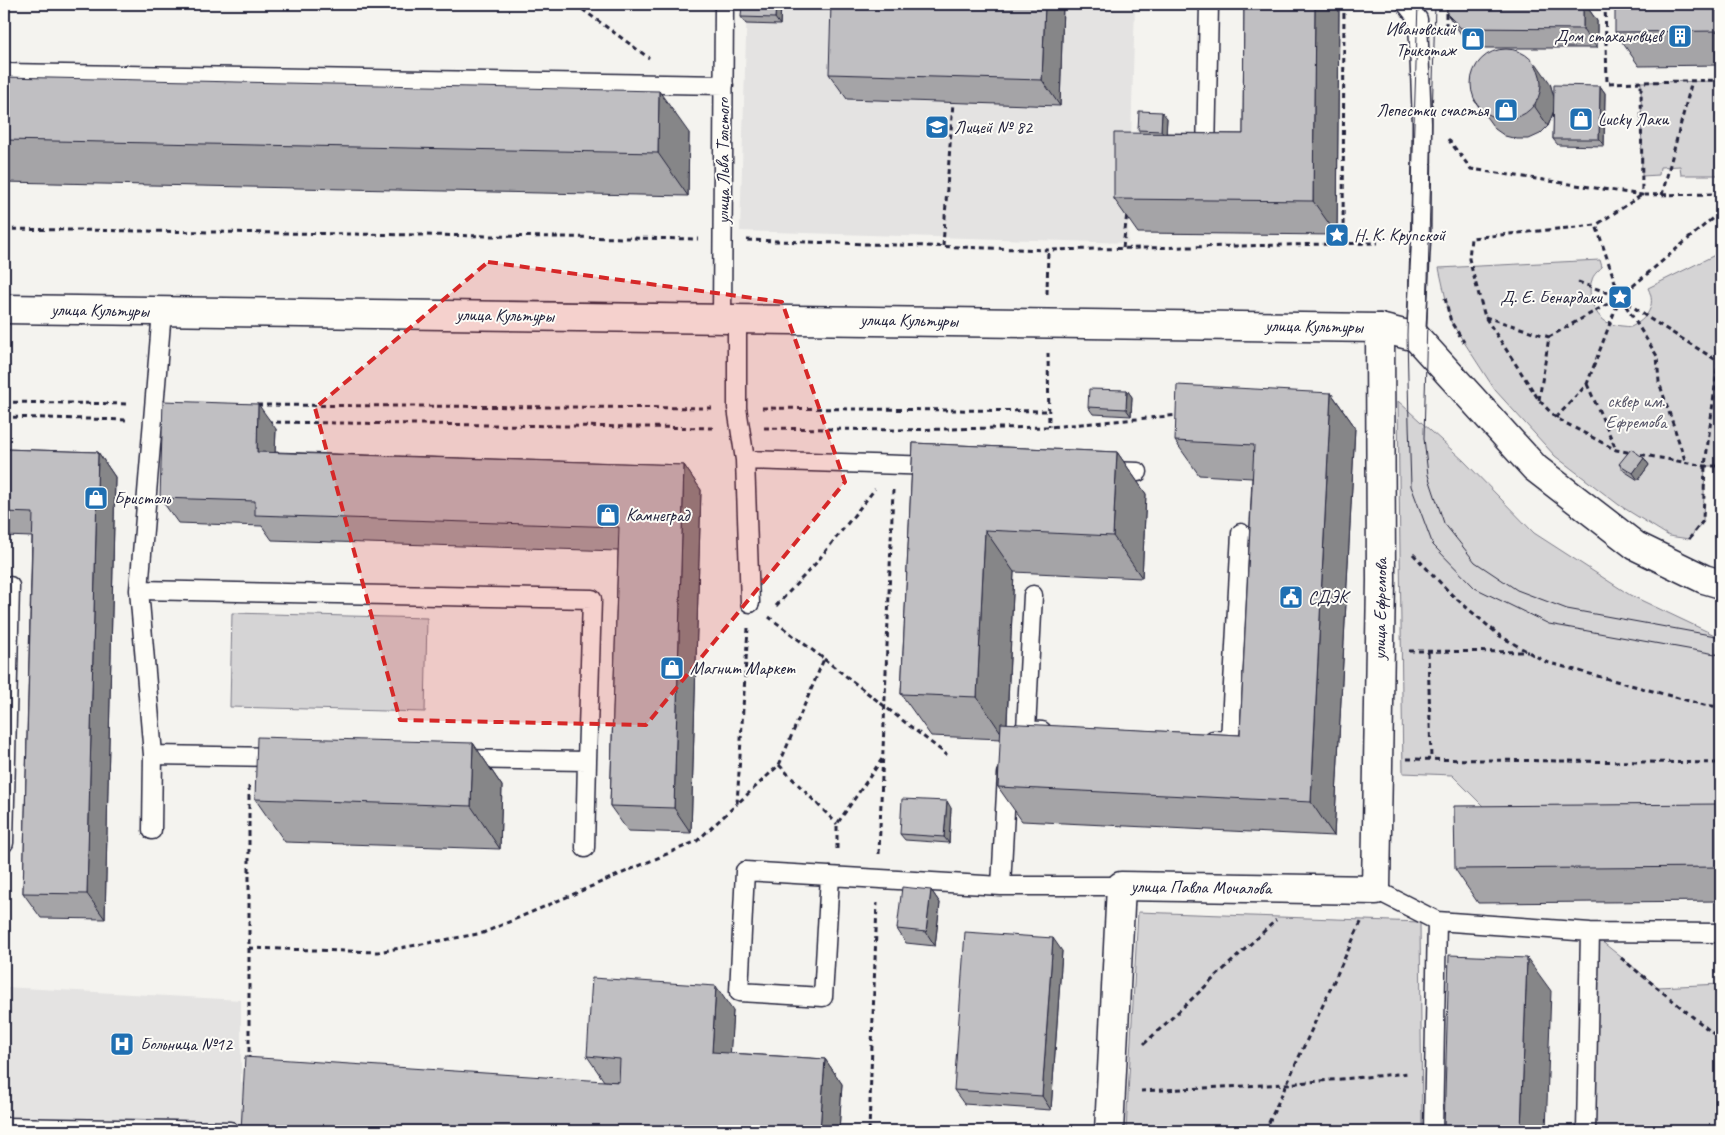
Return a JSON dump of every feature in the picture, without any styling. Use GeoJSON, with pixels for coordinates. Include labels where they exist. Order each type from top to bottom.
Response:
{"type":"FeatureCollection","features":[{"type":"Feature","properties":{"kind":"main road","name":"улица Культуры"},"geometry":{"type":"LineString","coordinates":[[4,309],[1380,328],[1416,337]]}},
{"type":"Feature","properties":{"kind":"main road","name":"улица Ефремова"},"geometry":{"type":"LineString","coordinates":[[1376,890],[1380,328]]}},
{"type":"Feature","properties":{"kind":"main road"},"geometry":{"type":"LineString","coordinates":[[1416,337],[1536,468],[1636,546],[1704,579],[1721,584]]}},
{"type":"Feature","properties":{"kind":"main road","name":"улица Павла Мочалова"},"geometry":{"type":"LineString","coordinates":[[1109,1131],[1122,886],[1376,890]]}},
{"type":"Feature","properties":{"kind":"lane","name":"улица Льва Толстого"},"geometry":{"type":"LineString","coordinates":[[724,4],[722,240],[739,428],[745,460],[750,603]]}},
{"type":"Feature","properties":{"kind":"lane"},"geometry":{"type":"LineString","coordinates":[[1189,154],[1208,154],[1209,4]]}},
{"type":"Feature","properties":{"kind":"lane"},"geometry":{"type":"LineString","coordinates":[[1406,4],[1418,20],[1422,123],[1421,242],[1416,337]]}},
{"type":"Feature","properties":{"kind":"lane"},"geometry":{"type":"LineString","coordinates":[[4,73],[724,85]]}},
{"type":"Feature","properties":{"kind":"lane"},"geometry":{"type":"LineString","coordinates":[[152,830],[153,755],[139,590],[162,311]]}},
{"type":"Feature","properties":{"kind":"lane"},"geometry":{"type":"LineString","coordinates":[[745,460],[952,466]]}},
{"type":"Feature","properties":{"kind":"lane"},"geometry":{"type":"LineString","coordinates":[[1089,470],[1138,472]]}},
{"type":"Feature","properties":{"kind":"lane"},"geometry":{"type":"LineString","coordinates":[[1191,739],[1230,741],[1240,533]]}},
{"type":"Feature","properties":{"kind":"lane"},"geometry":{"type":"LineString","coordinates":[[4,586],[10,586],[4,843]]}},
{"type":"Feature","properties":{"kind":"lane"},"geometry":{"type":"LineString","coordinates":[[139,590],[592,599],[585,848]]}},
{"type":"Feature","properties":{"kind":"lane"},"geometry":{"type":"LineString","coordinates":[[1001,886],[1033,595]]}},
{"type":"Feature","properties":{"kind":"lane"},"geometry":{"type":"LineString","coordinates":[[1017,745],[1055,732]]}},
{"type":"Feature","properties":{"kind":"lane"},"geometry":{"type":"LineString","coordinates":[[153,755],[298,757]]}},
{"type":"Feature","properties":{"kind":"lane"},"geometry":{"type":"LineString","coordinates":[[448,759],[587,761]]}},
{"type":"Feature","properties":{"kind":"lane"},"geometry":{"type":"LineString","coordinates":[[830,876],[823,996],[739,992],[745,871],[1001,886],[1122,886]]}},
{"type":"Feature","properties":{"kind":"lane"},"geometry":{"type":"LineString","coordinates":[[1376,890],[1438,921],[1590,932],[1721,933]]}},
{"type":"Feature","properties":{"kind":"lane"},"geometry":{"type":"LineString","coordinates":[[1433,1131],[1438,921]]}},
{"type":"Feature","properties":{"kind":"lane"},"geometry":{"type":"LineString","coordinates":[[1586,1131],[1590,932]]}},
{"type":"Feature","properties":{"kind":"lane"},"geometry":{"type":"LineString","coordinates":[[4,1127],[230,1131]]}},
{"type":"Feature","properties":{"kind":"path"},"geometry":{"type":"LineString","coordinates":[[575,4],[686,84]]}},
{"type":"Feature","properties":{"kind":"path"},"geometry":{"type":"LineString","coordinates":[[1343,243],[1344,4]]}},
{"type":"Feature","properties":{"kind":"path"},"geometry":{"type":"LineString","coordinates":[[1446,4],[1446,32]]}},
{"type":"Feature","properties":{"kind":"path"},"geometry":{"type":"LineString","coordinates":[[1605,4],[1606,83],[1721,80]]}},
{"type":"Feature","properties":{"kind":"path"},"geometry":{"type":"LineString","coordinates":[[1662,195],[1692,81]]}},
{"type":"Feature","properties":{"kind":"path"},"geometry":{"type":"LineString","coordinates":[[1641,82],[1642,195]]}},
{"type":"Feature","properties":{"kind":"path"},"geometry":{"type":"LineString","coordinates":[[943,246],[953,102]]}},
{"type":"Feature","properties":{"kind":"path"},"geometry":{"type":"LineString","coordinates":[[1445,136],[1472,169],[1642,195],[1721,194]]}},
{"type":"Feature","properties":{"kind":"path"},"geometry":{"type":"LineString","coordinates":[[1642,195],[1596,224],[1471,238],[1470,259],[1485,317],[1539,400],[1556,418],[1616,450],[1705,466],[1721,466]]}},
{"type":"Feature","properties":{"kind":"path"},"geometry":{"type":"LineString","coordinates":[[1123,248],[1128,210]]}},
{"type":"Feature","properties":{"kind":"path"},"geometry":{"type":"LineString","coordinates":[[1485,317],[1549,337],[1620,297],[1721,211]]}},
{"type":"Feature","properties":{"kind":"path"},"geometry":{"type":"LineString","coordinates":[[1596,224],[1620,297],[1657,356],[1659,382],[1686,463]]}},
{"type":"Feature","properties":{"kind":"path"},"geometry":{"type":"LineString","coordinates":[[4,229],[722,240],[1048,250],[1378,243]]}},
{"type":"Feature","properties":{"kind":"path"},"geometry":{"type":"LineString","coordinates":[[1682,538],[1689,539],[1703,520],[1705,466],[1720,363],[1721,255]]}},
{"type":"Feature","properties":{"kind":"path"},"geometry":{"type":"LineString","coordinates":[[1578,282],[1620,297],[1720,363]]}},
{"type":"Feature","properties":{"kind":"path"},"geometry":{"type":"LineString","coordinates":[[1444,295],[1451,322],[1466,344]]}},
{"type":"Feature","properties":{"kind":"path"},"geometry":{"type":"LineString","coordinates":[[1556,418],[1587,384],[1620,297]]}},
{"type":"Feature","properties":{"kind":"path"},"geometry":{"type":"LineString","coordinates":[[1539,400],[1549,337]]}},
{"type":"Feature","properties":{"kind":"path"},"geometry":{"type":"LineString","coordinates":[[1587,384],[1616,450]]}},
{"type":"Feature","properties":{"kind":"path"},"geometry":{"type":"LineString","coordinates":[[4,402],[155,413]]}},
{"type":"Feature","properties":{"kind":"path"},"geometry":{"type":"LineString","coordinates":[[254,406],[1048,411]]}},
{"type":"Feature","properties":{"kind":"path"},"geometry":{"type":"LineString","coordinates":[[4,417],[155,413]]}},
{"type":"Feature","properties":{"kind":"path"},"geometry":{"type":"LineString","coordinates":[[263,422],[896,430],[1049,427],[1186,415]]}},
{"type":"Feature","properties":{"kind":"path"},"geometry":{"type":"LineString","coordinates":[[869,1131],[896,430]]}},
{"type":"Feature","properties":{"kind":"path"},"geometry":{"type":"LineString","coordinates":[[894,465],[816,564],[767,616],[947,754]]}},
{"type":"Feature","properties":{"kind":"path"},"geometry":{"type":"LineString","coordinates":[[1410,551],[1452,595],[1500,636],[1546,662],[1704,705],[1721,707]]}},
{"type":"Feature","properties":{"kind":"path"},"geometry":{"type":"LineString","coordinates":[[737,804],[750,603]]}},
{"type":"Feature","properties":{"kind":"path"},"geometry":{"type":"LineString","coordinates":[[1379,651],[1529,652]]}},
{"type":"Feature","properties":{"kind":"path"},"geometry":{"type":"LineString","coordinates":[[1428,652],[1431,759]]}},
{"type":"Feature","properties":{"kind":"path"},"geometry":{"type":"LineString","coordinates":[[249,948],[378,952],[484,933],[697,841],[779,765],[824,659]]}},
{"type":"Feature","properties":{"kind":"path"},"geometry":{"type":"LineString","coordinates":[[249,757],[249,1062]]}},
{"type":"Feature","properties":{"kind":"path"},"geometry":{"type":"LineString","coordinates":[[837,850],[837,824],[883,757]]}},
{"type":"Feature","properties":{"kind":"path"},"geometry":{"type":"LineString","coordinates":[[1378,758],[1721,763]]}},
{"type":"Feature","properties":{"kind":"path"},"geometry":{"type":"LineString","coordinates":[[779,765],[837,824]]}},
{"type":"Feature","properties":{"kind":"path"},"geometry":{"type":"LineString","coordinates":[[1143,1044],[1309,889]]}},
{"type":"Feature","properties":{"kind":"path"},"geometry":{"type":"LineString","coordinates":[[1265,1131],[1376,890]]}},
{"type":"Feature","properties":{"kind":"path"},"geometry":{"type":"LineString","coordinates":[[1590,932],[1721,1040]]}},
{"type":"Feature","properties":{"kind":"path"},"geometry":{"type":"LineString","coordinates":[[1137,1091],[1286,1084],[1412,1072]]}},
{"type":"Feature","properties":{"kind":"highlighted area"},"geometry":{"type":"Polygon","coordinates":[[[488,262],[782,302],[845,482],[646,725],[400,720],[315,408],[488,262]]]}},
{"type":"Feature","properties":{"kind":"shaded area","name":"Лицей № 82"},"geometry":{"type":"Polygon","coordinates":[[[747,4],[1135,4],[1128,243],[740,231],[747,4]]]}},
{"type":"Feature","properties":{"kind":"shaded area","name":"Больница №12"},"geometry":{"type":"Polygon","coordinates":[[[4,987],[241,1000],[241,1082],[638,1084],[604,1081],[610,1003],[733,1011],[729,1077],[842,1084],[839,1131],[4,1131],[4,987]]]}},
{"type":"Feature","properties":{"kind":"green space"},"geometry":{"type":"Polygon","coordinates":[[[1721,81],[1721,175],[1681,175],[1680,166],[1660,167],[1659,175],[1642,176],[1641,82],[1721,81]]]}},
{"type":"Feature","properties":{"kind":"green space","name":"сквер им. Ефремова"},"geometry":{"type":"Polygon","coordinates":[[[1721,252],[1721,466],[1705,466],[1703,521],[1689,539],[1669,536],[1619,505],[1555,456],[1495,390],[1451,322],[1439,268],[1600,260],[1602,267],[1593,276],[1590,286],[1593,306],[1605,321],[1613,325],[1631,327],[1642,320],[1649,311],[1651,295],[1648,288],[1721,252]]]}},
{"type":"Feature","properties":{"kind":"green space"},"geometry":{"type":"Polygon","coordinates":[[[1398,401],[1464,461],[1534,533],[1630,595],[1721,638],[1721,814],[1493,816],[1452,775],[1403,773],[1398,401]]]}},
{"type":"Feature","properties":{"kind":"green space"},"geometry":{"type":"Polygon","coordinates":[[[232,613],[427,618],[425,712],[230,707],[232,613]]]}},
{"type":"Feature","properties":{"kind":"green space"},"geometry":{"type":"Polygon","coordinates":[[[1138,912],[1420,922],[1422,1131],[1126,1131],[1138,912]]]}},
{"type":"Feature","properties":{"kind":"green space"},"geometry":{"type":"Polygon","coordinates":[[[1590,932],[1658,987],[1721,984],[1721,1131],[1586,1131],[1590,932]]]}},
{"type":"Feature","properties":{"kind":"building"},"geometry":{"type":"Polygon","coordinates":[[[742,4],[776,4],[775,18],[741,17],[742,4]]]}},
{"type":"Feature","properties":{"kind":"building"},"geometry":{"type":"Polygon","coordinates":[[[831,4],[1045,4],[1042,80],[829,74],[831,4]]]}},
{"type":"Feature","properties":{"kind":"building"},"geometry":{"type":"Polygon","coordinates":[[[1244,4],[1315,4],[1313,201],[1114,199],[1114,133],[1243,134],[1244,4]]]}},
{"type":"Feature","properties":{"kind":"building"},"geometry":{"type":"Polygon","coordinates":[[[1447,4],[1583,4],[1583,29],[1461,28],[1447,14],[1447,4]]]}},
{"type":"Feature","properties":{"kind":"building"},"geometry":{"type":"Polygon","coordinates":[[[1615,4],[1721,4],[1721,31],[1615,32],[1615,4]]]}},
{"type":"Feature","properties":{"kind":"building"},"geometry":{"type":"Polygon","coordinates":[[[1499,49],[1513,49],[1526,55],[1535,64],[1541,77],[1539,97],[1531,109],[1513,119],[1499,119],[1486,113],[1477,104],[1471,91],[1471,77],[1477,64],[1486,55],[1499,49]]]}},
{"type":"Feature","properties":{"kind":"building"},"geometry":{"type":"Polygon","coordinates":[[[4,77],[659,91],[658,153],[4,140],[4,77]]]}},
{"type":"Feature","properties":{"kind":"building","name":"Lucky Лаки"},"geometry":{"type":"Polygon","coordinates":[[[1554,85],[1600,86],[1599,139],[1553,139],[1554,85]]]}},
{"type":"Feature","properties":{"kind":"building"},"geometry":{"type":"Polygon","coordinates":[[[1139,111],[1162,112],[1161,131],[1138,130],[1139,111]]]}},
{"type":"Feature","properties":{"kind":"building"},"geometry":{"type":"Polygon","coordinates":[[[1177,385],[1331,393],[1311,802],[998,787],[1001,723],[1240,735],[1254,445],[1175,441],[1177,385]]]}},
{"type":"Feature","properties":{"kind":"building"},"geometry":{"type":"Polygon","coordinates":[[[1089,389],[1127,390],[1126,409],[1088,407],[1089,389]]]}},
{"type":"Feature","properties":{"kind":"building"},"geometry":{"type":"Polygon","coordinates":[[[163,401],[258,404],[257,452],[684,465],[674,808],[610,806],[619,527],[255,515],[255,501],[160,498],[163,401]]]}},
{"type":"Feature","properties":{"kind":"building"},"geometry":{"type":"Polygon","coordinates":[[[913,443],[1117,452],[1113,536],[985,530],[977,697],[901,694],[913,443]]]}},
{"type":"Feature","properties":{"kind":"building"},"geometry":{"type":"Polygon","coordinates":[[[4,449],[98,452],[87,894],[23,893],[33,513],[4,512],[4,449]]]}},
{"type":"Feature","properties":{"kind":"building"},"geometry":{"type":"Polygon","coordinates":[[[1631,449],[1644,458],[1633,473],[1619,464],[1631,449]]]}},
{"type":"Feature","properties":{"kind":"building"},"geometry":{"type":"Polygon","coordinates":[[[257,737],[473,743],[471,806],[255,799],[257,737]]]}},
{"type":"Feature","properties":{"kind":"building"},"geometry":{"type":"Polygon","coordinates":[[[902,799],[947,801],[944,837],[900,834],[902,799]]]}},
{"type":"Feature","properties":{"kind":"building"},"geometry":{"type":"Polygon","coordinates":[[[1721,804],[1721,867],[1455,869],[1454,806],[1721,804]]]}},
{"type":"Feature","properties":{"kind":"building"},"geometry":{"type":"Polygon","coordinates":[[[902,887],[931,890],[926,932],[897,929],[902,887]]]}},
{"type":"Feature","properties":{"kind":"building"},"geometry":{"type":"Polygon","coordinates":[[[965,932],[1053,938],[1042,1096],[954,1090],[965,932]]]}},
{"type":"Feature","properties":{"kind":"building"},"geometry":{"type":"Polygon","coordinates":[[[1449,955],[1527,958],[1521,1131],[1444,1131],[1449,955]]]}},
{"type":"Feature","properties":{"kind":"building"},"geometry":{"type":"Polygon","coordinates":[[[592,978],[716,986],[712,1052],[825,1059],[820,1131],[241,1131],[245,1057],[619,1082],[620,1059],[587,1056],[592,978]]]}},
{"type":"Feature","properties":{"kind":"tram line"},"geometry":{"type":"LineString","coordinates":[[1418,4],[1407,335],[1409,424],[1411,486],[1433,545],[1475,588],[1549,624],[1721,655]]}},
{"type":"Feature","properties":{"kind":"tram line"},"geometry":{"type":"LineString","coordinates":[[1435,4],[1424,438],[1428,475],[1444,523],[1475,562],[1517,590],[1567,609],[1721,637]]}},
{"type":"Feature","properties":{"kind":"place","name":"Дом стахановцев"},"geometry":{"type":"Point","coordinates":[1680,36]}},
{"type":"Feature","properties":{"kind":"place","name":"Ивановский Трикотаж"},"geometry":{"type":"Point","coordinates":[1473,39]}},
{"type":"Feature","properties":{"kind":"place","name":"Лепестки счастья"},"geometry":{"type":"Point","coordinates":[1506,110]}},
{"type":"Feature","properties":{"kind":"place","name":"Lucky Лаки"},"geometry":{"type":"Point","coordinates":[1581,119]}},
{"type":"Feature","properties":{"kind":"place","name":"Лицей № 82"},"geometry":{"type":"Point","coordinates":[937,127]}},
{"type":"Feature","properties":{"kind":"place","name":"Н. К. Крупской"},"geometry":{"type":"Point","coordinates":[1337,235]}},
{"type":"Feature","properties":{"kind":"place","name":"Д. Е. Бенардаки"},"geometry":{"type":"Point","coordinates":[1620,297]}},
{"type":"Feature","properties":{"kind":"place","name":"Бристоль"},"geometry":{"type":"Point","coordinates":[96,498]}},
{"type":"Feature","properties":{"kind":"place","name":"Камнеград"},"geometry":{"type":"Point","coordinates":[608,515]}},
{"type":"Feature","properties":{"kind":"place","name":"СДЭК"},"geometry":{"type":"Point","coordinates":[1291,597]}},
{"type":"Feature","properties":{"kind":"place","name":"Магнит Маркет"},"geometry":{"type":"Point","coordinates":[672,668]}},
{"type":"Feature","properties":{"kind":"place","name":"Больница №12"},"geometry":{"type":"Point","coordinates":[122,1044]}}]}
